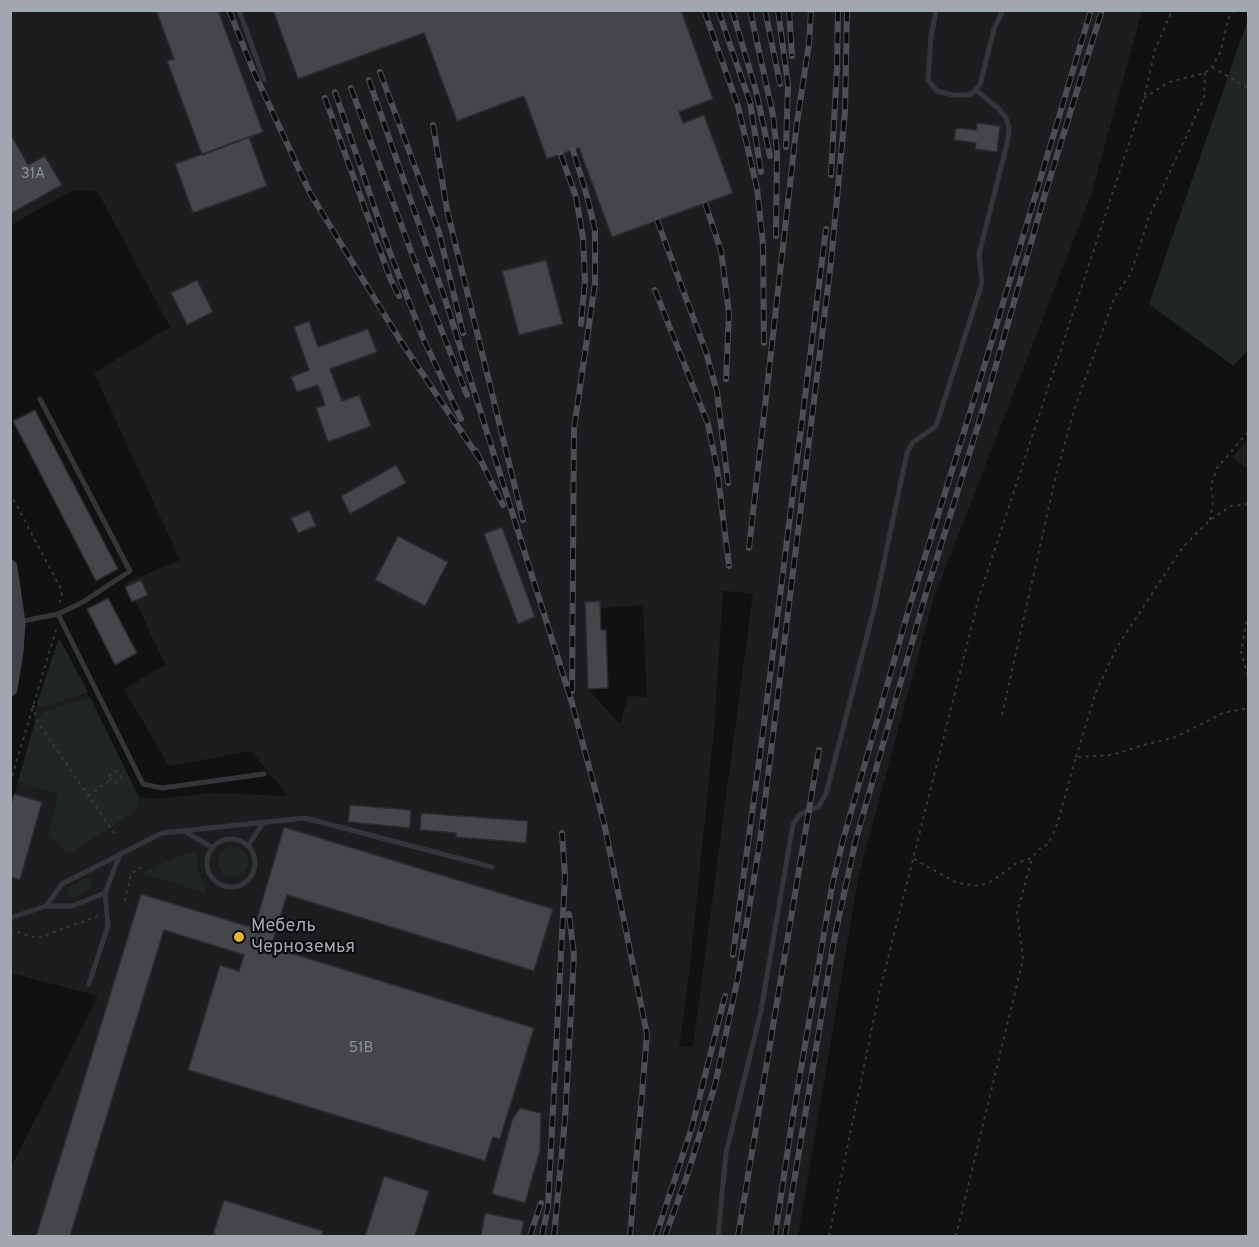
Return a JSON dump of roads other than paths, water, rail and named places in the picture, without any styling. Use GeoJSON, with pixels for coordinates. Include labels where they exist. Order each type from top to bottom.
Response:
{"type":"FeatureCollection","features":[{"type":"Feature","properties":{"kind":"main road"},"geometry":{"type":"LineString","coordinates":[[10,567],[16,652],[10,689]]}},
{"type":"Feature","properties":{"kind":"lane"},"geometry":{"type":"LineString","coordinates":[[239,10],[264,79]]}},
{"type":"Feature","properties":{"kind":"lane"},"geometry":{"type":"LineString","coordinates":[[936,10],[928,80],[937,91],[953,95],[970,94],[976,90],[982,79],[994,29],[1002,10]]}},
{"type":"Feature","properties":{"kind":"lane"},"geometry":{"type":"LineString","coordinates":[[718,1236],[726,1152],[761,1011],[793,824],[800,814],[818,807],[826,794],[874,609],[907,453],[912,443],[936,426],[982,283],[979,254],[1008,140],[1009,127],[1006,118],[998,108],[976,90]]}},
{"type":"Feature","properties":{"kind":"lane"},"geometry":{"type":"LineString","coordinates":[[14,623],[58,614],[83,602],[130,571],[40,399]]}},
{"type":"Feature","properties":{"kind":"lane"},"geometry":{"type":"LineString","coordinates":[[58,614],[143,784],[162,788],[264,774]]}},
{"type":"Feature","properties":{"kind":"lane"},"geometry":{"type":"LineString","coordinates":[[45,906],[62,884],[162,833],[305,818],[492,867]]}},
{"type":"Feature","properties":{"kind":"lane"},"geometry":{"type":"LineString","coordinates":[[248,846],[263,823]]}},
{"type":"Feature","properties":{"kind":"lane"},"geometry":{"type":"LineString","coordinates":[[184,831],[213,848]]}},
{"type":"Feature","properties":{"kind":"lane"},"geometry":{"type":"LineString","coordinates":[[234,840],[248,846],[255,861],[252,876],[239,886],[231,887],[224,886],[212,877],[208,862],[213,848],[219,843],[234,840]]}},
{"type":"Feature","properties":{"kind":"lane"},"geometry":{"type":"LineString","coordinates":[[89,984],[108,926],[105,893],[120,854]]}},
{"type":"Feature","properties":{"kind":"lane"},"geometry":{"type":"LineString","coordinates":[[10,918],[45,906],[72,906],[105,893]]}},
{"type":"Feature","properties":{"kind":"railway"},"geometry":{"type":"LineString","coordinates":[[229,10],[253,70],[310,193],[400,340],[479,458]]}},
{"type":"Feature","properties":{"kind":"railway"},"geometry":{"type":"LineString","coordinates":[[704,10],[738,106],[757,188],[763,244],[764,343]]}},
{"type":"Feature","properties":{"kind":"railway"},"geometry":{"type":"LineString","coordinates":[[718,10],[750,102],[761,172]]}},
{"type":"Feature","properties":{"kind":"railway"},"geometry":{"type":"LineString","coordinates":[[732,10],[756,91],[770,156]]}},
{"type":"Feature","properties":{"kind":"railway"},"geometry":{"type":"LineString","coordinates":[[750,10],[773,115],[777,152],[776,236]]}},
{"type":"Feature","properties":{"kind":"railway"},"geometry":{"type":"LineString","coordinates":[[765,10],[780,84]]}},
{"type":"Feature","properties":{"kind":"railway"},"geometry":{"type":"LineString","coordinates":[[778,10],[788,85],[786,147]]}},
{"type":"Feature","properties":{"kind":"railway"},"geometry":{"type":"LineString","coordinates":[[789,10],[792,56]]}},
{"type":"Feature","properties":{"kind":"railway"},"geometry":{"type":"LineString","coordinates":[[749,548],[797,122],[809,44],[811,10]]}},
{"type":"Feature","properties":{"kind":"railway"},"geometry":{"type":"LineString","coordinates":[[831,175],[838,10]]}},
{"type":"Feature","properties":{"kind":"railway"},"geometry":{"type":"LineString","coordinates":[[665,1236],[687,1176],[715,1085],[738,977],[760,841],[831,262],[845,112],[847,10]]}},
{"type":"Feature","properties":{"kind":"railway"},"geometry":{"type":"LineString","coordinates":[[775,1236],[832,886],[843,840],[910,605],[1091,10]]}},
{"type":"Feature","properties":{"kind":"railway"},"geometry":{"type":"LineString","coordinates":[[785,1236],[834,940],[855,843],[924,600],[1102,10]]}},
{"type":"Feature","properties":{"kind":"railway"},"geometry":{"type":"LineString","coordinates":[[380,72],[439,232],[463,333]]}},
{"type":"Feature","properties":{"kind":"railway"},"geometry":{"type":"LineString","coordinates":[[369,80],[447,305],[572,703],[604,823],[647,1034],[630,1236]]}},
{"type":"Feature","properties":{"kind":"railway"},"geometry":{"type":"LineString","coordinates":[[351,88],[467,395]]}},
{"type":"Feature","properties":{"kind":"railway"},"geometry":{"type":"LineString","coordinates":[[335,92],[389,250],[423,338],[461,419]]}},
{"type":"Feature","properties":{"kind":"railway"},"geometry":{"type":"LineString","coordinates":[[325,98],[390,278],[399,296]]}},
{"type":"Feature","properties":{"kind":"railway"},"geometry":{"type":"LineString","coordinates":[[433,125],[447,210],[523,520]]}},
{"type":"Feature","properties":{"kind":"railway"},"geometry":{"type":"LineString","coordinates":[[572,691],[574,429],[595,283],[595,230],[573,150]]}},
{"type":"Feature","properties":{"kind":"railway"},"geometry":{"type":"LineString","coordinates":[[561,155],[576,197],[583,238],[585,281],[581,324]]}},
{"type":"Feature","properties":{"kind":"railway"},"geometry":{"type":"LineString","coordinates":[[705,203],[721,251],[729,313],[726,379]]}},
{"type":"Feature","properties":{"kind":"railway"},"geometry":{"type":"LineString","coordinates":[[657,220],[706,352],[717,392],[728,483]]}},
{"type":"Feature","properties":{"kind":"railway"},"geometry":{"type":"LineString","coordinates":[[733,955],[826,229]]}},
{"type":"Feature","properties":{"kind":"railway"},"geometry":{"type":"LineString","coordinates":[[655,290],[708,424],[717,468],[729,566]]}},
{"type":"Feature","properties":{"kind":"railway"},"geometry":{"type":"LineString","coordinates":[[476,451],[503,505]]}},
{"type":"Feature","properties":{"kind":"railway"},"geometry":{"type":"LineString","coordinates":[[738,1236],[819,750]]}},
{"type":"Feature","properties":{"kind":"railway"},"geometry":{"type":"LineString","coordinates":[[542,1236],[548,1207],[565,876],[562,833]]}},
{"type":"Feature","properties":{"kind":"railway"},"geometry":{"type":"LineString","coordinates":[[554,1236],[565,1119],[574,955],[569,914]]}},
{"type":"Feature","properties":{"kind":"railway"},"geometry":{"type":"LineString","coordinates":[[656,1236],[692,1127],[725,996]]}},
{"type":"Feature","properties":{"kind":"railway"},"geometry":{"type":"LineString","coordinates":[[530,1236],[541,1203]]}},
{"type":"Feature","properties":{"kind":"place","name":"Мебель Черноземья"},"geometry":{"type":"Point","coordinates":[239,937]}}]}
